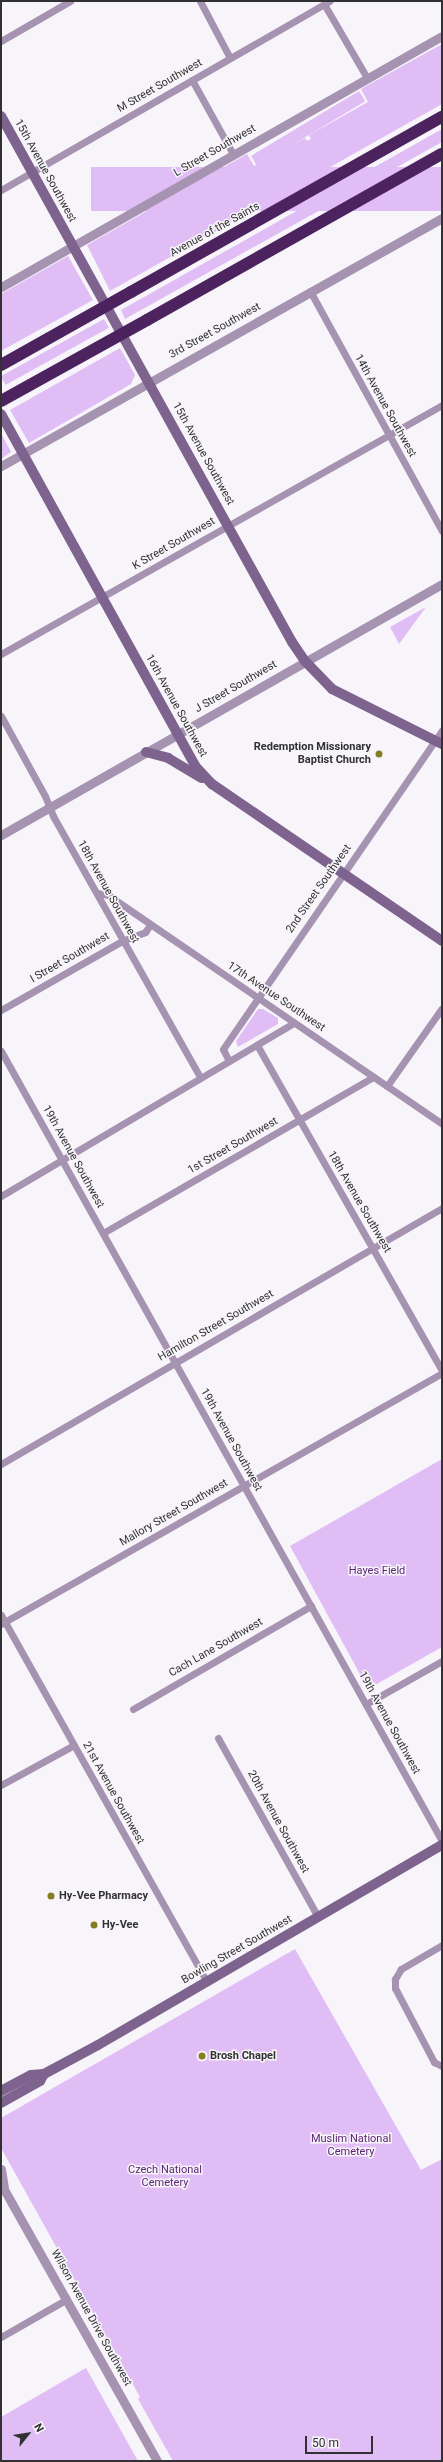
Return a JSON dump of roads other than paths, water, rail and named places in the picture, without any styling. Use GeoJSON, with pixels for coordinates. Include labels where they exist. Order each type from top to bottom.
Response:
{"type":"FeatureCollection","features":[{"type":"Feature","properties":{"kind":"highway","name":"Avenue of the Saints"},"geometry":{"type":"LineString","coordinates":[[1,365],[442,117]]}},
{"type":"Feature","properties":{"kind":"highway"},"geometry":{"type":"LineString","coordinates":[[1,401],[442,154]]}},
{"type":"Feature","properties":{"kind":"main road","name":"15th Avenue Southwest"},"geometry":{"type":"LineString","coordinates":[[1,116],[149,381],[292,642],[305,661],[332,689],[361,706],[439,742]]}},
{"type":"Feature","properties":{"kind":"main road","name":"16th Avenue Southwest"},"geometry":{"type":"LineString","coordinates":[[1,414],[195,766],[212,784],[442,941]]}},
{"type":"Feature","properties":{"kind":"main road"},"geometry":{"type":"LineString","coordinates":[[146,752],[168,758],[212,784]]}},
{"type":"Feature","properties":{"kind":"main road","name":"Bowling Street Southwest"},"geometry":{"type":"LineString","coordinates":[[1,2091],[31,2075],[44,2074],[207,1982],[442,1845]]}},
{"type":"Feature","properties":{"kind":"main road","name":"Bowling Street Southwest"},"geometry":{"type":"LineString","coordinates":[[1,2103],[40,2081],[44,2074]]}},
{"type":"Feature","properties":{"kind":"street"},"geometry":{"type":"LineString","coordinates":[[1,41],[70,1]]}},
{"type":"Feature","properties":{"kind":"street"},"geometry":{"type":"LineString","coordinates":[[200,1],[230,58]]}},
{"type":"Feature","properties":{"kind":"street"},"geometry":{"type":"LineString","coordinates":[[327,2],[367,78]]}},
{"type":"Feature","properties":{"kind":"street","name":"M Street Southwest"},"geometry":{"type":"LineString","coordinates":[[1,190],[327,2]]}},
{"type":"Feature","properties":{"kind":"street","name":"L Street Southwest"},"geometry":{"type":"LineString","coordinates":[[1,287],[442,36]]}},
{"type":"Feature","properties":{"kind":"street"},"geometry":{"type":"LineString","coordinates":[[192,80],[233,154]]}},
{"type":"Feature","properties":{"kind":"street","name":"3rd Street Southwest"},"geometry":{"type":"LineString","coordinates":[[1,466],[149,381],[442,218]]}},
{"type":"Feature","properties":{"kind":"street","name":"14th Avenue Southwest"},"geometry":{"type":"LineString","coordinates":[[310,291],[442,531]]}},
{"type":"Feature","properties":{"kind":"street","name":"K Street Southwest"},"geometry":{"type":"LineString","coordinates":[[1,654],[442,405]]}},
{"type":"Feature","properties":{"kind":"street","name":"J Street Southwest"},"geometry":{"type":"LineString","coordinates":[[1,835],[442,584]]}},
{"type":"Feature","properties":{"kind":"street","name":"18th Avenue Southwest"},"geometry":{"type":"LineString","coordinates":[[1,716],[49,808],[200,1077]]}},
{"type":"Feature","properties":{"kind":"street","name":"2nd Street Southwest"},"geometry":{"type":"LineString","coordinates":[[229,1061],[223,1050],[343,873],[439,742],[442,730]]}},
{"type":"Feature","properties":{"kind":"street","name":"17th Avenue Southwest"},"geometry":{"type":"LineString","coordinates":[[97,893],[108,895],[442,1124]]}},
{"type":"Feature","properties":{"kind":"street","name":"I Street Southwest"},"geometry":{"type":"LineString","coordinates":[[1,1010],[122,940],[145,932],[150,925]]}},
{"type":"Feature","properties":{"kind":"street"},"geometry":{"type":"LineString","coordinates":[[387,1086],[442,1008]]}},
{"type":"Feature","properties":{"kind":"street"},"geometry":{"type":"LineString","coordinates":[[1,1196],[61,1159],[294,1023]]}},
{"type":"Feature","properties":{"kind":"street","name":"18th Avenue Southwest"},"geometry":{"type":"LineString","coordinates":[[257,1045],[442,1370]]}},
{"type":"Feature","properties":{"kind":"street","name":"19th Avenue Southwest"},"geometry":{"type":"LineString","coordinates":[[1,1051],[442,1840]]}},
{"type":"Feature","properties":{"kind":"street","name":"1st Street Southwest"},"geometry":{"type":"LineString","coordinates":[[103,1233],[300,1121],[373,1077]]}},
{"type":"Feature","properties":{"kind":"street","name":"Hamilton Street Southwest"},"geometry":{"type":"LineString","coordinates":[[1,1464],[442,1208]]}},
{"type":"Feature","properties":{"kind":"street","name":"Mallory Street Southwest"},"geometry":{"type":"LineString","coordinates":[[2,1620],[244,1486],[442,1373]]}},
{"type":"Feature","properties":{"kind":"street","name":"Cach Lane Southwest"},"geometry":{"type":"LineString","coordinates":[[133,1709],[311,1606]]}},
{"type":"Feature","properties":{"kind":"street","name":"21st Avenue Southwest"},"geometry":{"type":"LineString","coordinates":[[2,1620],[207,1982]]}},
{"type":"Feature","properties":{"kind":"street"},"geometry":{"type":"LineString","coordinates":[[366,1704],[442,1661]]}},
{"type":"Feature","properties":{"kind":"street","name":"20th Avenue Southwest"},"geometry":{"type":"LineString","coordinates":[[218,1738],[318,1916]]}},
{"type":"Feature","properties":{"kind":"street"},"geometry":{"type":"LineString","coordinates":[[1,1785],[74,1745]]}},
{"type":"Feature","properties":{"kind":"street"},"geometry":{"type":"LineString","coordinates":[[442,1945],[401,1969],[395,1979],[395,1988],[434,2062],[442,2066]]}},
{"type":"Feature","properties":{"kind":"street","name":"Wilson Avenue Drive Southwest"},"geometry":{"type":"LineString","coordinates":[[1,2169],[2,2186],[157,2461]]}},
{"type":"Feature","properties":{"kind":"street"},"geometry":{"type":"LineString","coordinates":[[1,2337],[67,2299]]}},
{"type":"Feature","properties":{"kind":"place","name":"Redemption Missionary Baptist Church"},"geometry":{"type":"Point","coordinates":[379,754]}},
{"type":"Feature","properties":{"kind":"place","name":"Hy-Vee Pharmacy"},"geometry":{"type":"Point","coordinates":[51,1896]}},
{"type":"Feature","properties":{"kind":"place","name":"Hy-Vee"},"geometry":{"type":"Point","coordinates":[94,1925]}},
{"type":"Feature","properties":{"kind":"place","name":"Brosh Chapel"},"geometry":{"type":"Point","coordinates":[202,2056]}},
{"type":"Feature","properties":{"kind":"park label","name":"Hayes Field"},"geometry":{"type":"Point","coordinates":[377,1571]}},
{"type":"Feature","properties":{"kind":"park label","name":"Muslim National Cemetery"},"geometry":{"type":"Point","coordinates":[351,2146]}},
{"type":"Feature","properties":{"kind":"park label","name":"Czech National Cemetery"},"geometry":{"type":"Point","coordinates":[165,2177]}}]}
